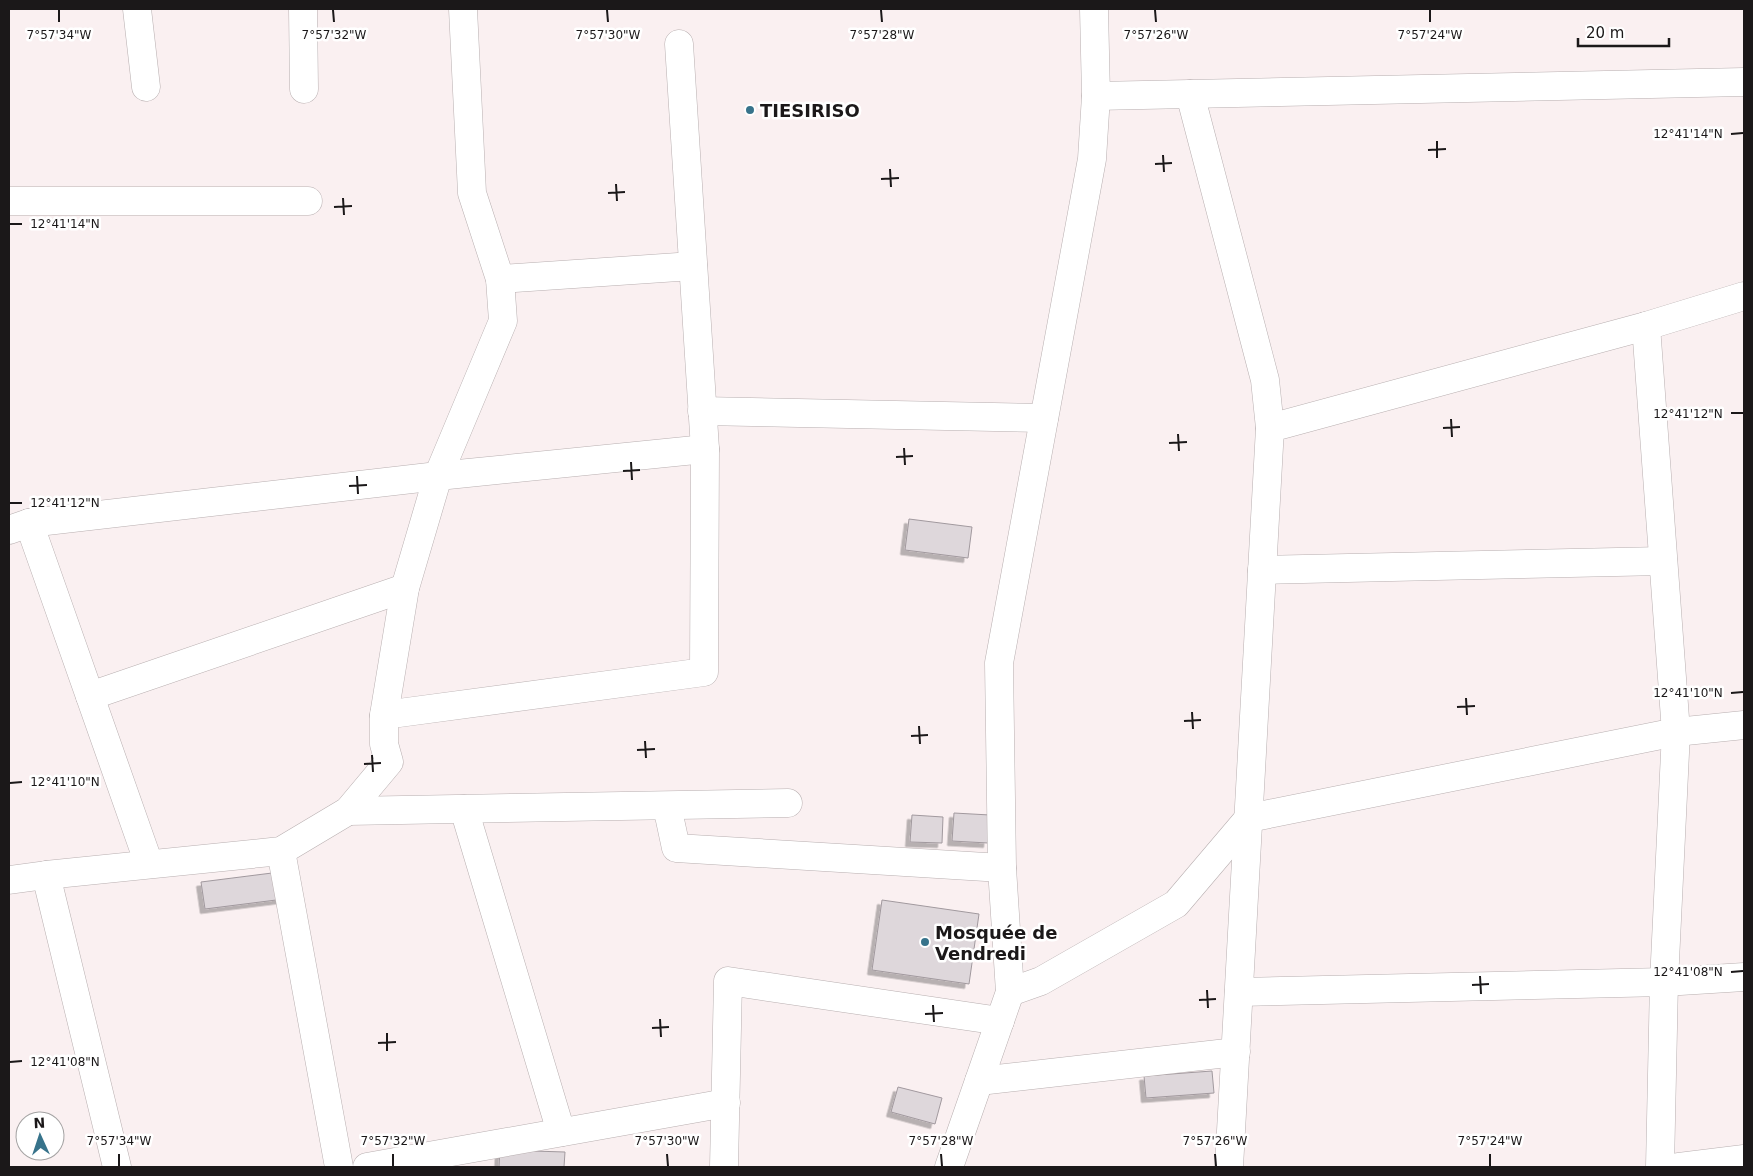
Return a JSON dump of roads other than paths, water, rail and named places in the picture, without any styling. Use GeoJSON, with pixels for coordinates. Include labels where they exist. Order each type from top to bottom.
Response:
{"type":"FeatureCollection","features":[{"type":"Feature","properties":{"kind":"street"},"geometry":{"type":"LineString","coordinates":[[137,9],[146,88]]}},
{"type":"Feature","properties":{"kind":"street"},"geometry":{"type":"LineString","coordinates":[[303,9],[304,89]]}},
{"type":"Feature","properties":{"kind":"street"},"geometry":{"type":"LineString","coordinates":[[9,880],[281,851],[348,811],[388,762],[384,744],[384,715],[405,588],[438,476],[503,321],[500,278],[472,192],[463,9]]}},
{"type":"Feature","properties":{"kind":"street"},"geometry":{"type":"LineString","coordinates":[[949,1167],[1010,992],[1002,868],[999,663],[1092,159],[1096,96],[1094,9]]}},
{"type":"Feature","properties":{"kind":"street"},"geometry":{"type":"LineString","coordinates":[[384,715],[704,672],[705,449],[679,44]]}},
{"type":"Feature","properties":{"kind":"street"},"geometry":{"type":"LineString","coordinates":[[1096,96],[1744,82]]}},
{"type":"Feature","properties":{"kind":"street"},"geometry":{"type":"LineString","coordinates":[[1190,94],[1265,380],[1270,428],[1230,1167]]}},
{"type":"Feature","properties":{"kind":"street"},"geometry":{"type":"LineString","coordinates":[[9,201],[308,201]]}},
{"type":"Feature","properties":{"kind":"street"},"geometry":{"type":"LineString","coordinates":[[500,278],[693,266]]}},
{"type":"Feature","properties":{"kind":"street"},"geometry":{"type":"LineString","coordinates":[[1270,428],[1646,326],[1744,296]]}},
{"type":"Feature","properties":{"kind":"street"},"geometry":{"type":"LineString","coordinates":[[1646,326],[1676,732],[1664,982],[1660,1167]]}},
{"type":"Feature","properties":{"kind":"street"},"geometry":{"type":"LineString","coordinates":[[702,411],[1044,418]]}},
{"type":"Feature","properties":{"kind":"street"},"geometry":{"type":"LineString","coordinates":[[149,864],[90,696],[19,527],[438,476],[705,449]]}},
{"type":"Feature","properties":{"kind":"street"},"geometry":{"type":"LineString","coordinates":[[1262,570],[1663,561]]}},
{"type":"Feature","properties":{"kind":"street"},"geometry":{"type":"LineString","coordinates":[[90,696],[405,588]]}},
{"type":"Feature","properties":{"kind":"street"},"geometry":{"type":"LineString","coordinates":[[1010,992],[1041,981],[1176,904],[1249,818],[1676,732],[1744,725]]}},
{"type":"Feature","properties":{"kind":"street"},"geometry":{"type":"LineString","coordinates":[[348,811],[788,803]]}},
{"type":"Feature","properties":{"kind":"street"},"geometry":{"type":"LineString","coordinates":[[667,806],[676,848],[1002,868]]}},
{"type":"Feature","properties":{"kind":"street"},"geometry":{"type":"LineString","coordinates":[[464,809],[562,1132]]}},
{"type":"Feature","properties":{"kind":"street"},"geometry":{"type":"LineString","coordinates":[[281,851],[339,1167]]}},
{"type":"Feature","properties":{"kind":"street"},"geometry":{"type":"LineString","coordinates":[[46,875],[117,1167]]}},
{"type":"Feature","properties":{"kind":"street"},"geometry":{"type":"LineString","coordinates":[[1239,992],[1664,982],[1744,977]]}},
{"type":"Feature","properties":{"kind":"street"},"geometry":{"type":"LineString","coordinates":[[724,1167],[728,981],[1000,1022]]}},
{"type":"Feature","properties":{"kind":"street"},"geometry":{"type":"LineString","coordinates":[[979,1081],[1236,1052]]}},
{"type":"Feature","properties":{"kind":"street"},"geometry":{"type":"LineString","coordinates":[[382,1166],[469,1158],[562,1132],[726,1103]]}},
{"type":"Feature","properties":{"kind":"street"},"geometry":{"type":"LineString","coordinates":[[1679,1167],[1744,1158]]}},
{"type":"Feature","properties":{"kind":"place","name":"TIESIRISO"},"geometry":{"type":"Point","coordinates":[750,110]}},
{"type":"Feature","properties":{"kind":"place","name":"Mosquée de Vendredi"},"geometry":{"type":"Point","coordinates":[925,942]}}]}
